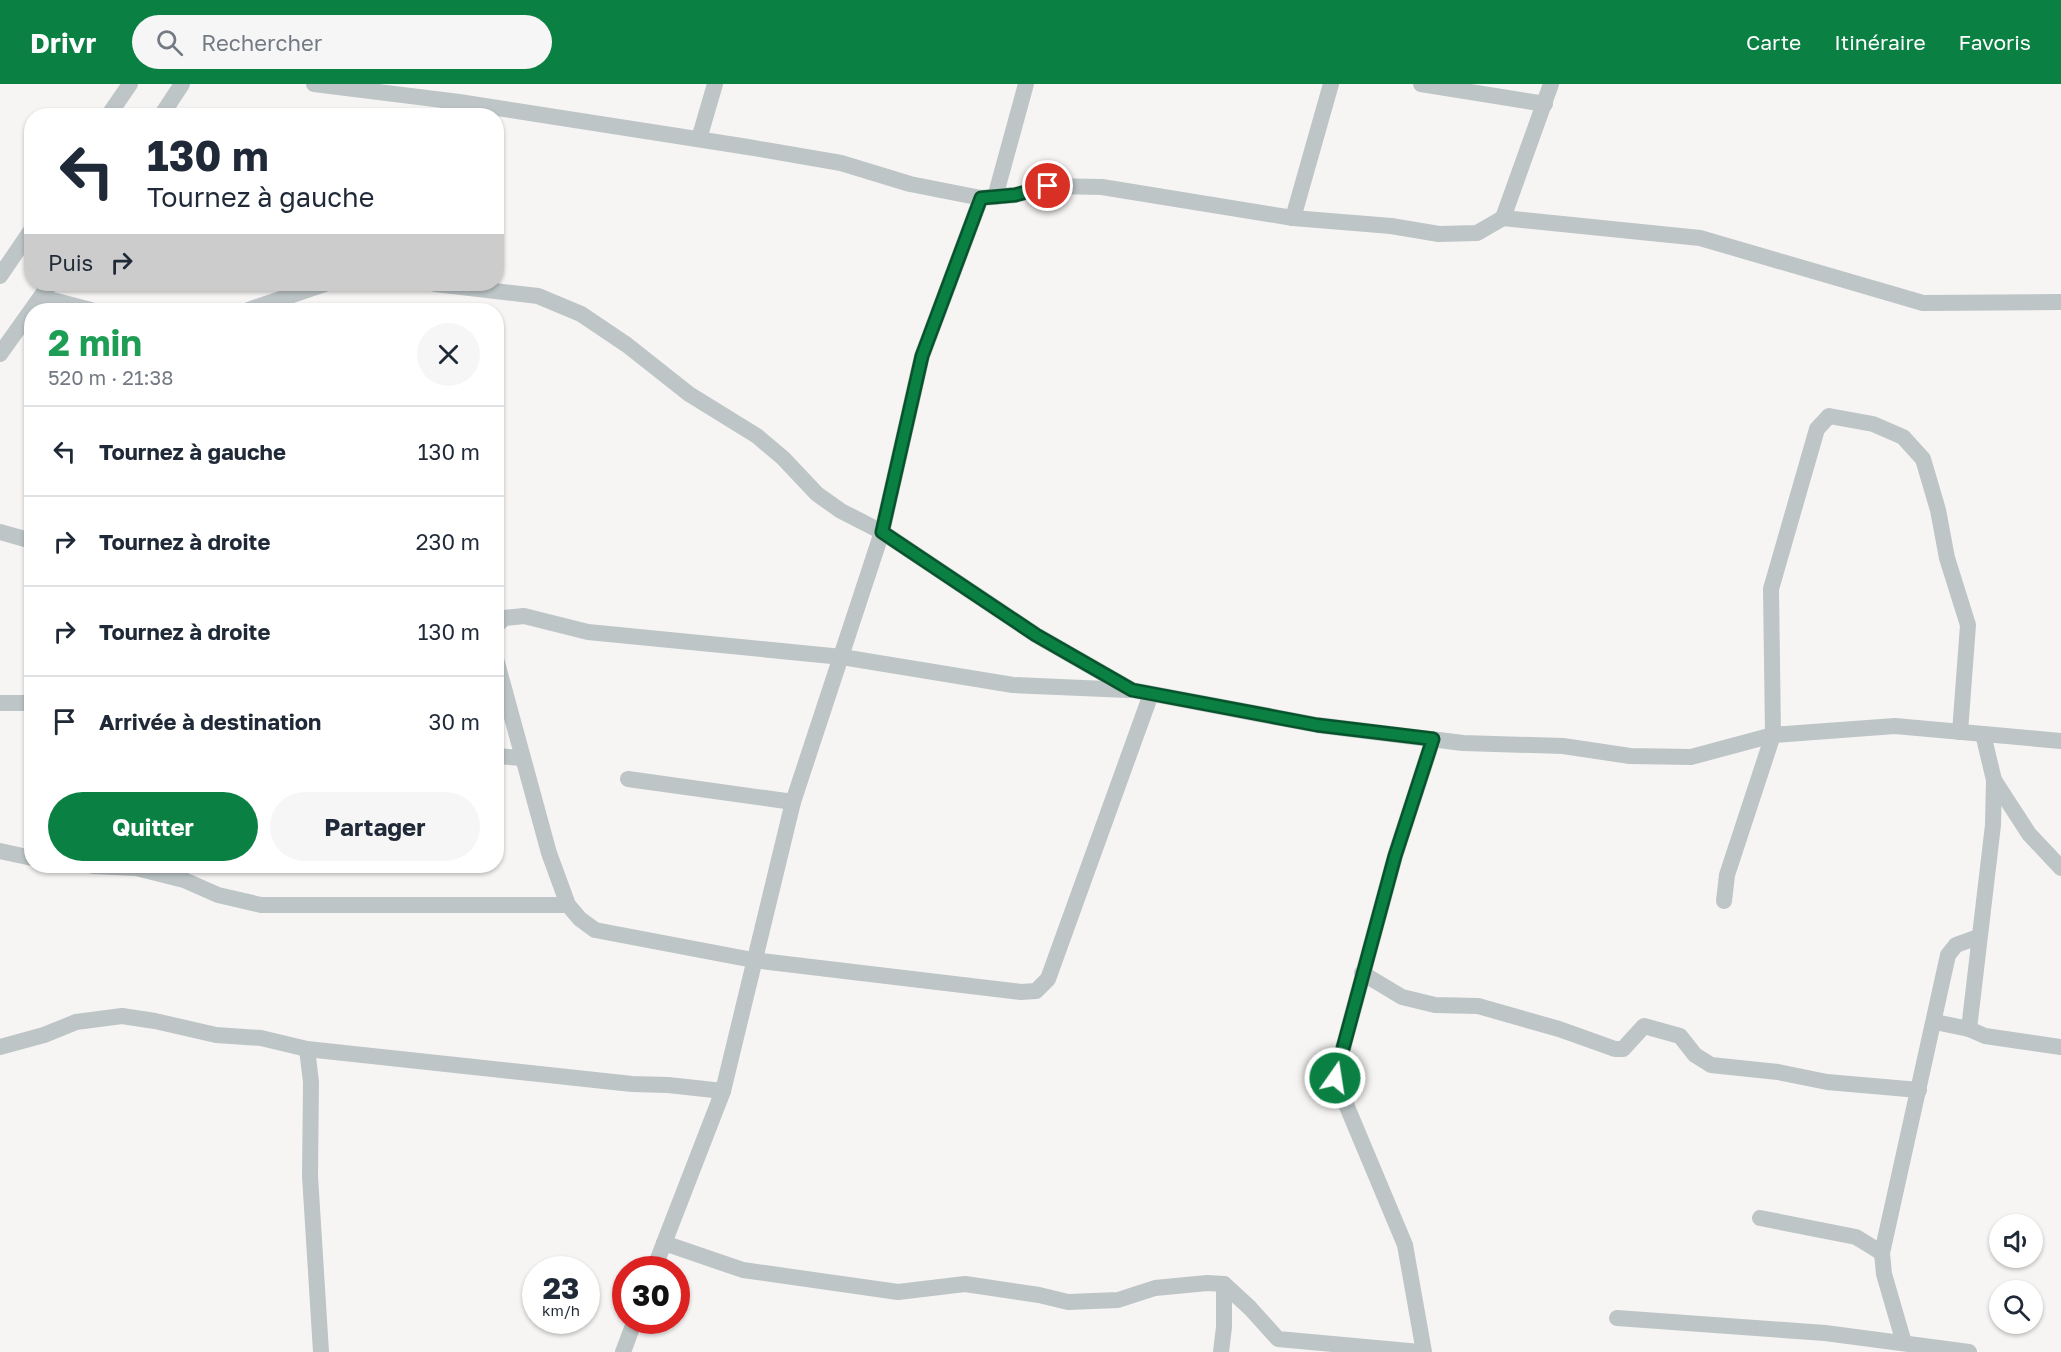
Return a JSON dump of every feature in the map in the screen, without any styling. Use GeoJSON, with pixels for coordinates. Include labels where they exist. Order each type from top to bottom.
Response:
{"type":"FeatureCollection","features":[{"type":"Feature","properties":{"kind":"street"},"geometry":{"type":"LineString","coordinates":[[114,108],[130,84]]}},
{"type":"Feature","properties":{"kind":"street"},"geometry":{"type":"LineString","coordinates":[[167,108],[182,84]]}},
{"type":"Feature","properties":{"kind":"street"},"geometry":{"type":"LineString","coordinates":[[314,84],[498,108]]}},
{"type":"Feature","properties":{"kind":"street"},"geometry":{"type":"LineString","coordinates":[[699,139],[715,84]]}},
{"type":"Feature","properties":{"kind":"street"},"geometry":{"type":"LineString","coordinates":[[659,1256],[723,1091],[793,802],[882,532],[922,356],[988,198],[1026,84]]}},
{"type":"Feature","properties":{"kind":"street"},"geometry":{"type":"LineString","coordinates":[[1293,218],[1332,84]]}},
{"type":"Feature","properties":{"kind":"street"},"geometry":{"type":"LineString","coordinates":[[1421,84],[1545,104]]}},
{"type":"Feature","properties":{"kind":"street"},"geometry":{"type":"LineString","coordinates":[[1503,218],[1551,84]]}},
{"type":"Feature","properties":{"kind":"street"},"geometry":{"type":"LineString","coordinates":[[504,109],[841,163],[910,184],[988,198],[1048,186],[1102,187],[1293,218],[1391,226],[1440,234],[1477,233],[1503,218],[1700,238],[1923,303],[2061,302]]}},
{"type":"Feature","properties":{"kind":"street"},"geometry":{"type":"LineString","coordinates":[[0,276],[24,241]]}},
{"type":"Feature","properties":{"kind":"street"},"geometry":{"type":"LineString","coordinates":[[47,291],[75,303]]}},
{"type":"Feature","properties":{"kind":"street"},"geometry":{"type":"LineString","coordinates":[[269,303],[304,291]]}},
{"type":"Feature","properties":{"kind":"street"},"geometry":{"type":"LineString","coordinates":[[495,291],[538,296],[581,314],[627,345],[689,394],[757,436],[783,458],[817,494],[841,511],[882,532],[1036,635],[1132,690]]}},
{"type":"Feature","properties":{"kind":"street"},"geometry":{"type":"LineString","coordinates":[[0,354],[24,320]]}},
{"type":"Feature","properties":{"kind":"street"},"geometry":{"type":"LineString","coordinates":[[1724,901],[1727,875],[1773,735],[1771,589],[1817,429],[1828,416],[1873,424],[1904,437],[1923,459],[1938,510],[1947,558],[1968,625],[1960,732]]}},
{"type":"Feature","properties":{"kind":"street"},"geometry":{"type":"LineString","coordinates":[[0,532],[24,538]]}},
{"type":"Feature","properties":{"kind":"street"},"geometry":{"type":"LineString","coordinates":[[504,618],[524,616],[588,632],[842,657],[1013,685],[1132,690],[1317,725],[1463,743],[1563,746],[1630,756],[1691,757],[1773,735],[1895,726],[2061,741]]}},
{"type":"Feature","properties":{"kind":"street"},"geometry":{"type":"LineString","coordinates":[[504,689],[549,853],[568,905],[580,919],[595,930],[753,960],[1021,992],[1036,991],[1048,979],[1151,694]]}},
{"type":"Feature","properties":{"kind":"street"},"geometry":{"type":"LineString","coordinates":[[0,703],[24,703]]}},
{"type":"Feature","properties":{"kind":"street"},"geometry":{"type":"LineString","coordinates":[[1968,1029],[1993,825],[1994,780],[1983,734]]}},
{"type":"Feature","properties":{"kind":"street"},"geometry":{"type":"LineString","coordinates":[[1424,1352],[1405,1245],[1335,1078],[1395,856],[1433,739]]}},
{"type":"Feature","properties":{"kind":"street"},"geometry":{"type":"LineString","coordinates":[[504,757],[522,758]]}},
{"type":"Feature","properties":{"kind":"street"},"geometry":{"type":"LineString","coordinates":[[628,779],[793,802]]}},
{"type":"Feature","properties":{"kind":"street"},"geometry":{"type":"LineString","coordinates":[[1994,780],[2029,834],[2061,868]]}},
{"type":"Feature","properties":{"kind":"street"},"geometry":{"type":"LineString","coordinates":[[0,851],[24,856]]}},
{"type":"Feature","properties":{"kind":"street"},"geometry":{"type":"LineString","coordinates":[[156,873],[184,880],[218,895],[261,905],[568,905]]}},
{"type":"Feature","properties":{"kind":"street"},"geometry":{"type":"LineString","coordinates":[[1904,1343],[1884,1274],[1882,1252],[1935,1022],[1948,955],[1956,945],[1978,937]]}},
{"type":"Feature","properties":{"kind":"street"},"geometry":{"type":"LineString","coordinates":[[1362,973],[1402,998],[1435,1005],[1478,1006],[1560,1029],[1615,1049],[1623,1049],[1644,1026],[1680,1036],[1695,1055],[1711,1065],[1778,1072],[1827,1082],[1919,1090]]}},
{"type":"Feature","properties":{"kind":"street"},"geometry":{"type":"LineString","coordinates":[[0,1047],[45,1035],[76,1022],[122,1016],[216,1035],[261,1038],[307,1049],[632,1084],[723,1091]]}},
{"type":"Feature","properties":{"kind":"street"},"geometry":{"type":"LineString","coordinates":[[1935,1022],[1968,1029],[1985,1036],[2061,1047]]}},
{"type":"Feature","properties":{"kind":"street"},"geometry":{"type":"LineString","coordinates":[[307,1049],[311,1082],[310,1176],[321,1352]]}},
{"type":"Feature","properties":{"kind":"street"},"geometry":{"type":"LineString","coordinates":[[1760,1218],[1856,1237],[1882,1252]]}},
{"type":"Feature","properties":{"kind":"street"},"geometry":{"type":"LineString","coordinates":[[664,1243],[743,1270],[898,1292],[965,1284],[1039,1295],[1068,1302],[1118,1300],[1155,1288],[1207,1282],[1224,1284],[1278,1339],[1420,1352]]}},
{"type":"Feature","properties":{"kind":"street"},"geometry":{"type":"LineString","coordinates":[[1221,1352],[1224,1327],[1224,1284]]}},
{"type":"Feature","properties":{"kind":"street"},"geometry":{"type":"LineString","coordinates":[[1617,1318],[1825,1334],[1969,1352]]}},
{"type":"Feature","properties":{"kind":"street"},"geometry":{"type":"LineString","coordinates":[[623,1352],[630,1334]]}},
{"type":"Feature","properties":{"kind":"route"},"geometry":{"type":"LineString","coordinates":[[1048,186],[1015,195],[981,198],[922,356],[882,532],[1036,635],[1132,690],[1317,725],[1433,739],[1395,856],[1335,1078]]}}]}
